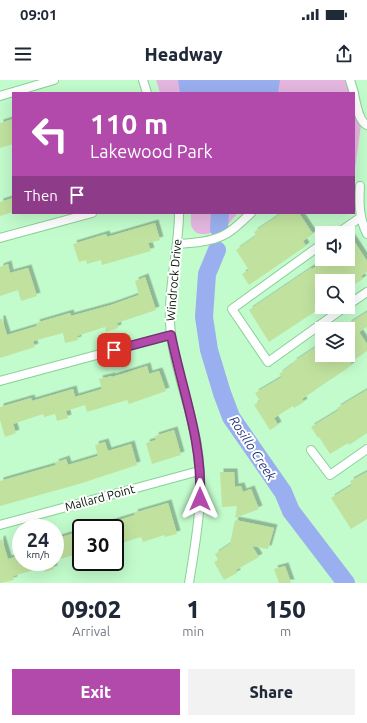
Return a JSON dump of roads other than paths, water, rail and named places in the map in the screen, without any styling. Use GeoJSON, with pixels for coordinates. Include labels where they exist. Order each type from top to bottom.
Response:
{"type":"FeatureCollection","features":[{"type":"Feature","properties":{"kind":"street"},"geometry":{"type":"LineString","coordinates":[[14,92],[54,80]]}},
{"type":"Feature","properties":{"kind":"street"},"geometry":{"type":"LineString","coordinates":[[143,80],[147,92]]}},
{"type":"Feature","properties":{"kind":"street"},"geometry":{"type":"LineString","coordinates":[[350,80],[354,92]]}},
{"type":"Feature","properties":{"kind":"street"},"geometry":{"type":"LineString","coordinates":[[0,96],[12,92]]}},
{"type":"Feature","properties":{"kind":"street"},"geometry":{"type":"LineString","coordinates":[[355,97],[361,118],[367,125]]}},
{"type":"Feature","properties":{"kind":"street"},"geometry":{"type":"LineString","coordinates":[[360,186],[359,210],[362,223],[367,234]]}},
{"type":"Feature","properties":{"kind":"street"},"geometry":{"type":"LineString","coordinates":[[0,238],[88,214]]}},
{"type":"Feature","properties":{"kind":"street","name":"Windrock Drive"},"geometry":{"type":"LineString","coordinates":[[179,214],[178,244],[173,273],[170,307],[171,335],[177,366],[194,428],[199,453],[200,488],[199,521],[189,583]]}},
{"type":"Feature","properties":{"kind":"street"},"geometry":{"type":"LineString","coordinates":[[178,244],[199,243],[224,235],[249,214]]}},
{"type":"Feature","properties":{"kind":"street"},"geometry":{"type":"LineString","coordinates":[[348,226],[361,217]]}},
{"type":"Feature","properties":{"kind":"street"},"geometry":{"type":"LineString","coordinates":[[315,249],[232,309],[268,362],[335,314]]}},
{"type":"Feature","properties":{"kind":"street"},"geometry":{"type":"LineString","coordinates":[[355,300],[367,292]]}},
{"type":"Feature","properties":{"kind":"street"},"geometry":{"type":"LineString","coordinates":[[0,381],[171,335]]}},
{"type":"Feature","properties":{"kind":"street"},"geometry":{"type":"LineString","coordinates":[[311,450],[330,475],[367,449]]}},
{"type":"Feature","properties":{"kind":"street","name":"Mallard Point"},"geometry":{"type":"LineString","coordinates":[[0,525],[199,471]]}},
{"type":"Feature","properties":{"kind":"water"},"geometry":{"type":"Polygon","coordinates":[[[178,80],[280,80],[278,92],[180,92],[178,80]]]}},
{"type":"Feature","properties":{"kind":"waterway","name":"Rosillo Creek"},"geometry":{"type":"LineString","coordinates":[[219,229],[220,214]]}},
{"type":"Feature","properties":{"kind":"waterway","name":"Rosillo Creek"},"geometry":{"type":"LineString","coordinates":[[217,250],[207,274],[204,317],[209,350],[231,417],[283,492],[291,511],[346,583]]}}]}
